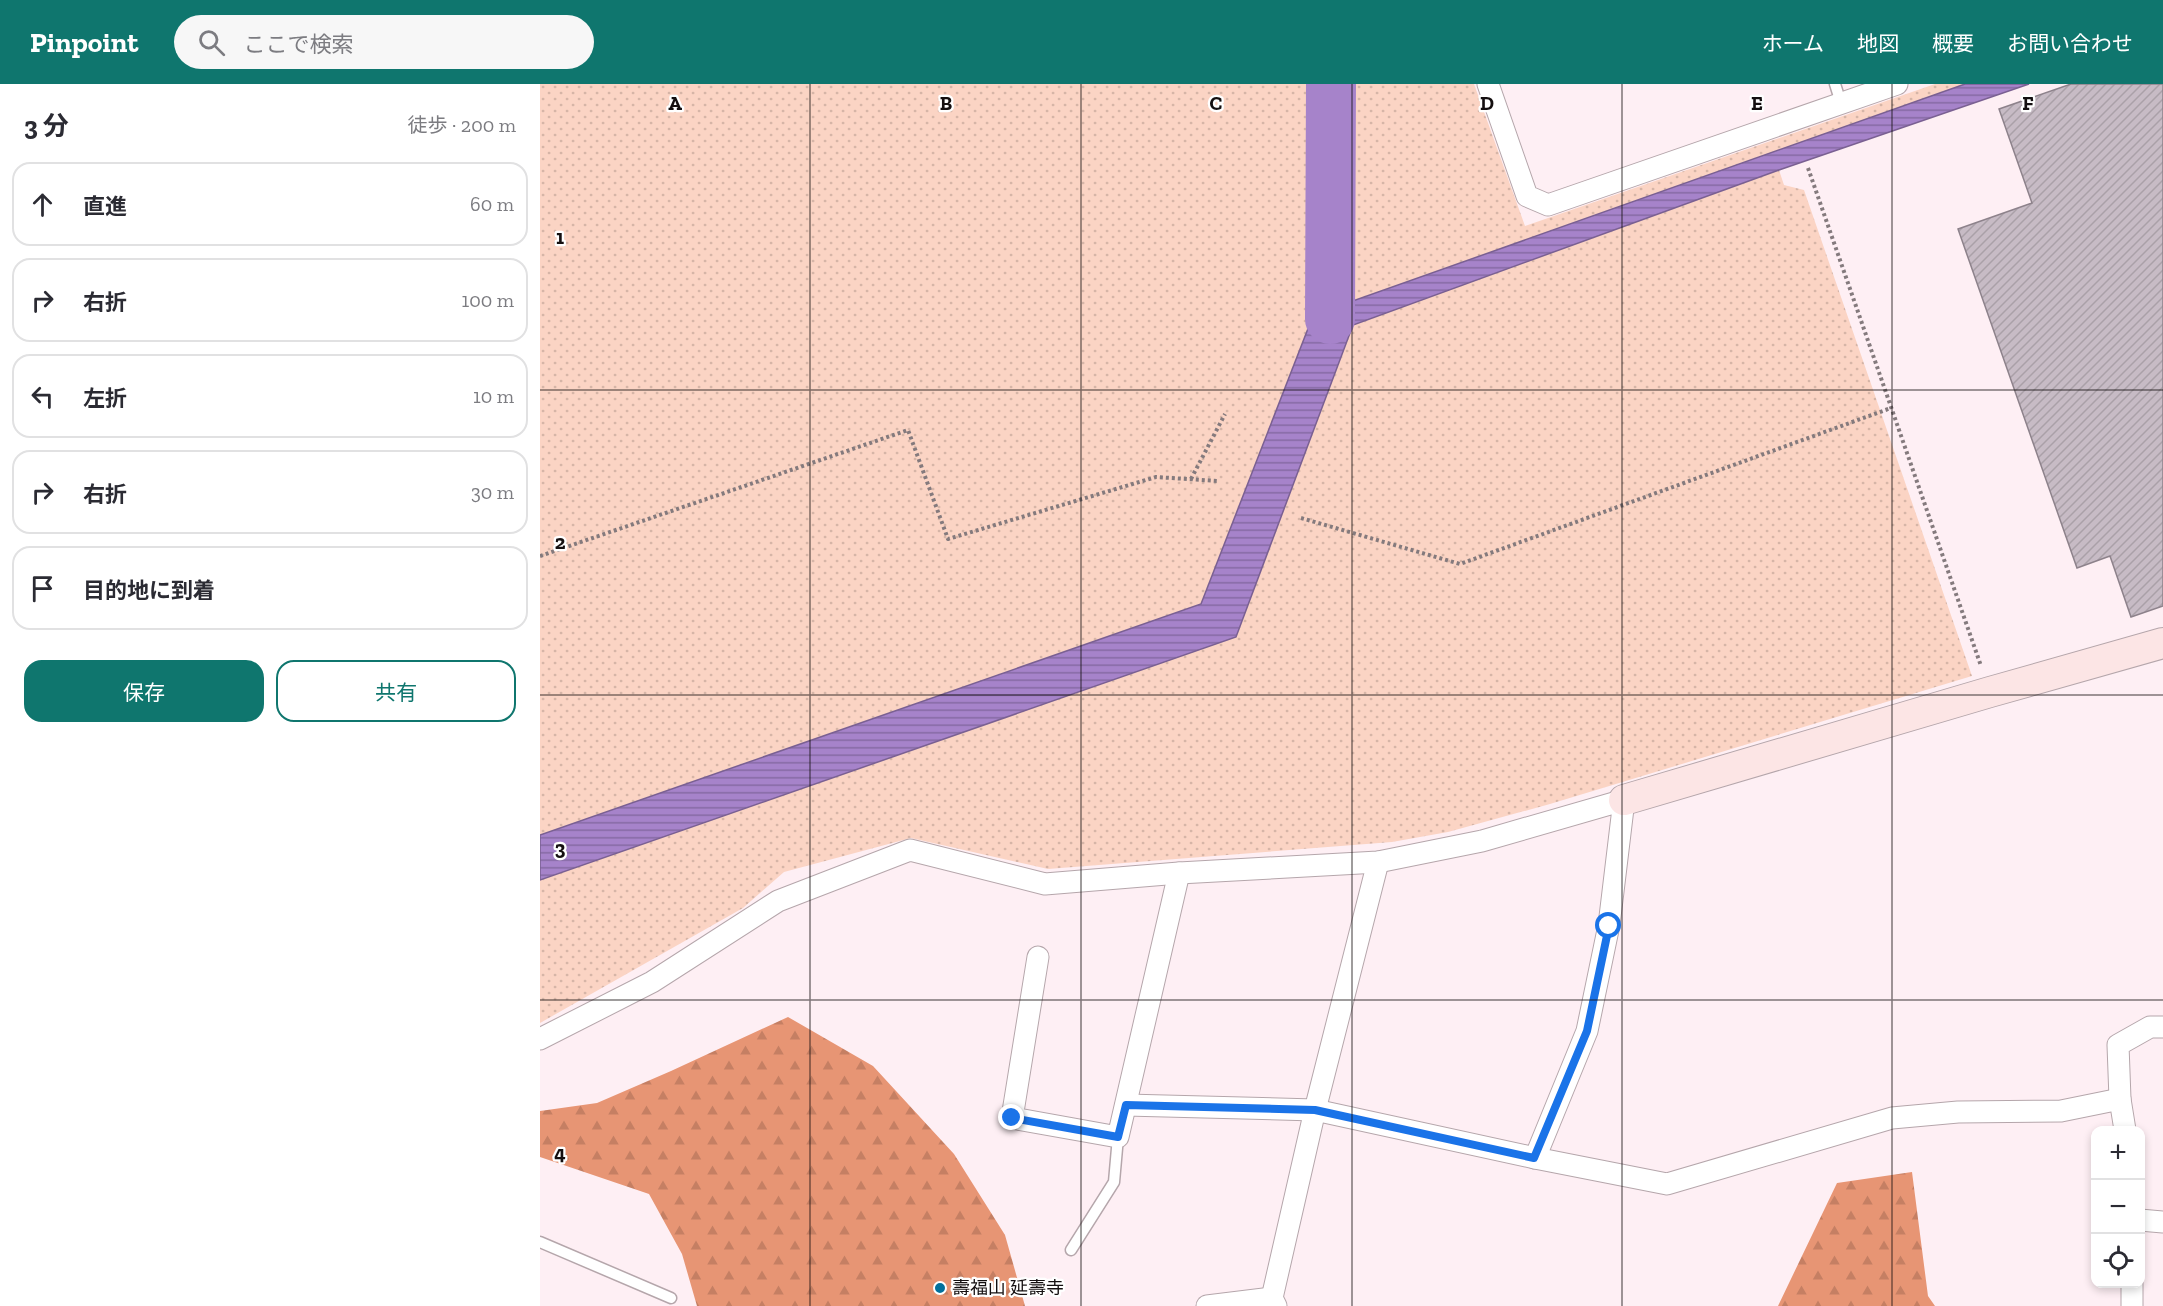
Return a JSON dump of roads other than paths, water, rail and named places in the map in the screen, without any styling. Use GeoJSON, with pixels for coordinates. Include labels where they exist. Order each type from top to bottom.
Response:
{"type":"FeatureCollection","features":[{"type":"Feature","properties":{"kind":"street"},"geometry":{"type":"LineString","coordinates":[[1488,84],[1527,196],[1548,205],[1838,94],[1897,84]]}},
{"type":"Feature","properties":{"kind":"street"},"geometry":{"type":"LineString","coordinates":[[540,1039],[652,982],[778,901],[910,850],[1045,885],[1179,873],[1378,862],[1482,841],[2163,643]]}},
{"type":"Feature","properties":{"kind":"street"},"geometry":{"type":"LineString","coordinates":[[1534,1158],[1587,1031],[1609,926],[1624,800]]}},
{"type":"Feature","properties":{"kind":"street"},"geometry":{"type":"LineString","coordinates":[[1207,1306],[1274,1302],[1315,1110],[1378,862]]}},
{"type":"Feature","properties":{"kind":"street"},"geometry":{"type":"LineString","coordinates":[[1038,957],[1012,1118],[1118,1137],[1179,873]]}},
{"type":"Feature","properties":{"kind":"street"},"geometry":{"type":"LineString","coordinates":[[2124,1126],[2120,1099],[2118,1045],[2151,1027],[2163,1027]]}},
{"type":"Feature","properties":{"kind":"street"},"geometry":{"type":"LineString","coordinates":[[1126,1105],[1315,1110],[1534,1158],[1668,1184],[1892,1118],[1958,1112],[2061,1111],[2120,1099]]}},
{"type":"Feature","properties":{"kind":"street"},"geometry":{"type":"LineString","coordinates":[[2145,1220],[2163,1222]]}},
{"type":"Feature","properties":{"kind":"street"},"geometry":{"type":"LineString","coordinates":[[2132,1306],[2133,1288]]}},
{"type":"Feature","properties":{"kind":"lane"},"geometry":{"type":"LineString","coordinates":[[1071,1250],[1114,1182],[1118,1137]]}},
{"type":"Feature","properties":{"kind":"lane"},"geometry":{"type":"LineString","coordinates":[[540,1242],[670,1299]]}},
{"type":"Feature","properties":{"kind":"waterway"},"geometry":{"type":"LineString","coordinates":[[1330,319],[1331,84]]}},
{"type":"Feature","properties":{"kind":"place","name":"壽福山 延壽寺"},"geometry":{"type":"Point","coordinates":[940,1288]}}]}
